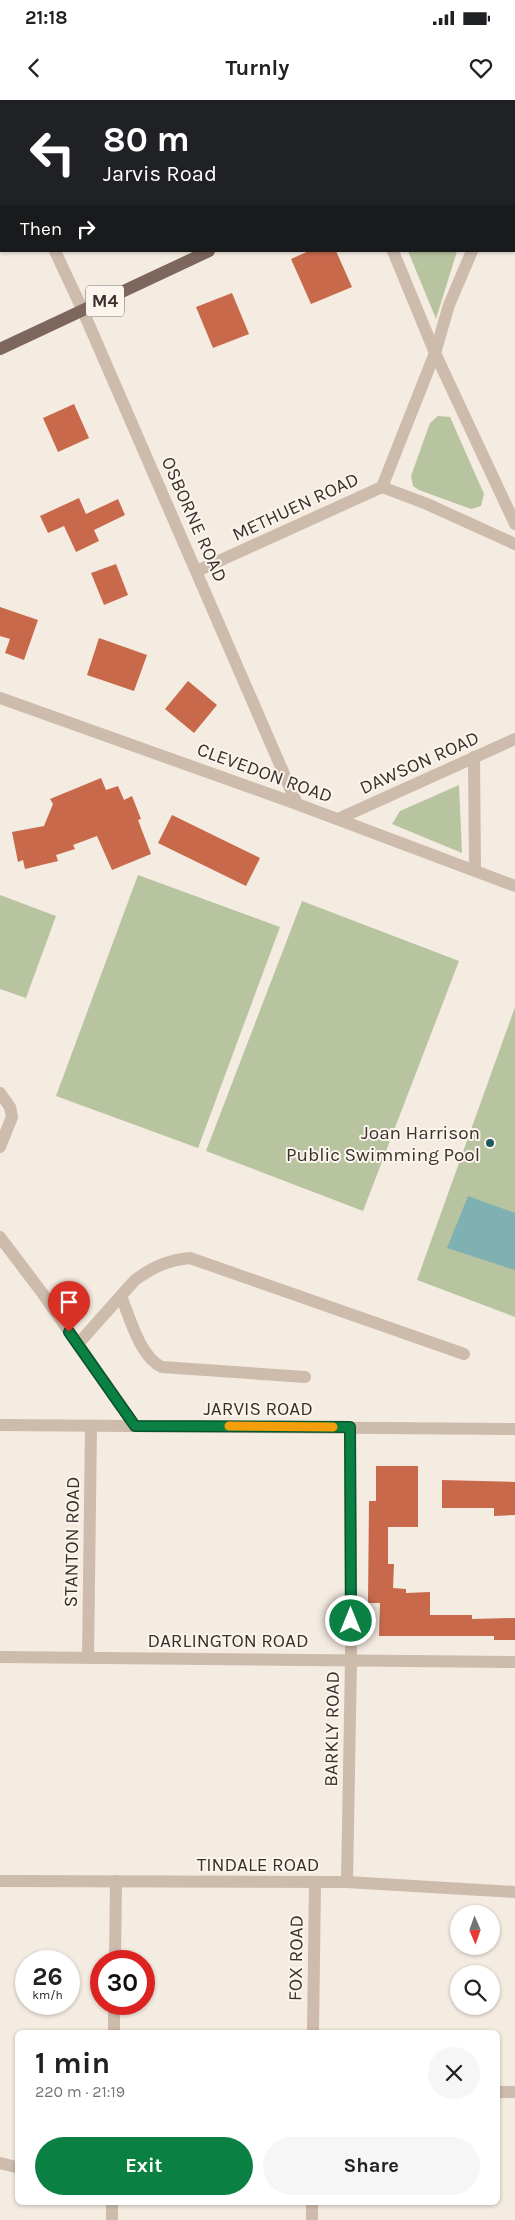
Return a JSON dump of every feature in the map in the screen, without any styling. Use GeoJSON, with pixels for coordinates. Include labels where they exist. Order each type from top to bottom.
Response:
{"type":"FeatureCollection","features":[{"type":"Feature","properties":{"kind":"main road","name":"M4"},"geometry":{"type":"LineString","coordinates":[[0,349],[207,252]]}},
{"type":"Feature","properties":{"kind":"street","name":"OSBORNE ROAD"},"geometry":{"type":"LineString","coordinates":[[54,252],[83,311],[297,804]]}},
{"type":"Feature","properties":{"kind":"street"},"geometry":{"type":"LineString","coordinates":[[393,252],[435,353],[515,524]]}},
{"type":"Feature","properties":{"kind":"street","name":"METHUEN ROAD"},"geometry":{"type":"LineString","coordinates":[[197,571],[382,487],[435,353],[449,305],[472,252]]}},
{"type":"Feature","properties":{"kind":"street","name":"METHUEN ROAD"},"geometry":{"type":"LineString","coordinates":[[382,487],[427,504],[515,544]]}},
{"type":"Feature","properties":{"kind":"street","name":"CLEVEDON ROAD"},"geometry":{"type":"LineString","coordinates":[[0,698],[297,804],[515,886]]}},
{"type":"Feature","properties":{"kind":"street","name":"DAWSON ROAD"},"geometry":{"type":"LineString","coordinates":[[338,819],[515,739]]}},
{"type":"Feature","properties":{"kind":"street"},"geometry":{"type":"LineString","coordinates":[[474,757],[475,870]]}},
{"type":"Feature","properties":{"kind":"street"},"geometry":{"type":"LineString","coordinates":[[0,1093],[10,1107],[12,1117],[0,1147]]}},
{"type":"Feature","properties":{"kind":"street"},"geometry":{"type":"LineString","coordinates":[[0,1237],[135,1426]]}},
{"type":"Feature","properties":{"kind":"street"},"geometry":{"type":"LineString","coordinates":[[78,1344],[135,1280],[155,1266],[170,1260],[190,1258],[464,1354]]}},
{"type":"Feature","properties":{"kind":"street"},"geometry":{"type":"LineString","coordinates":[[121,1296],[145,1353],[153,1363],[162,1367],[305,1377]]}},
{"type":"Feature","properties":{"kind":"street","name":"JARVIS ROAD"},"geometry":{"type":"LineString","coordinates":[[0,1425],[515,1429]]}},
{"type":"Feature","properties":{"kind":"street","name":"STANTON ROAD"},"geometry":{"type":"LineString","coordinates":[[88,1658],[91,1426]]}},
{"type":"Feature","properties":{"kind":"street","name":"BARKLY ROAD"},"geometry":{"type":"LineString","coordinates":[[347,1882],[351,1660],[350,1427]]}},
{"type":"Feature","properties":{"kind":"street","name":"DARLINGTON ROAD"},"geometry":{"type":"LineString","coordinates":[[0,1657],[515,1662]]}},
{"type":"Feature","properties":{"kind":"street","name":"TINDALE ROAD"},"geometry":{"type":"LineString","coordinates":[[0,1881],[315,1884],[347,1882],[515,1892]]}},
{"type":"Feature","properties":{"kind":"street"},"geometry":{"type":"LineString","coordinates":[[115,1950],[116,1881]]}},
{"type":"Feature","properties":{"kind":"street","name":"FOX ROAD"},"geometry":{"type":"LineString","coordinates":[[312,2030],[315,1884]]}},
{"type":"Feature","properties":{"kind":"street"},"geometry":{"type":"LineString","coordinates":[[114,2015],[114,2030]]}},
{"type":"Feature","properties":{"kind":"street"},"geometry":{"type":"LineString","coordinates":[[500,2092],[515,2092]]}},
{"type":"Feature","properties":{"kind":"street"},"geometry":{"type":"LineString","coordinates":[[0,2163],[15,2167]]}},
{"type":"Feature","properties":{"kind":"street"},"geometry":{"type":"LineString","coordinates":[[112,2205],[112,2220]]}},
{"type":"Feature","properties":{"kind":"street"},"geometry":{"type":"LineString","coordinates":[[312,2205],[312,2220]]}},
{"type":"Feature","properties":{"kind":"green space"},"geometry":{"type":"Polygon","coordinates":[[[408,252],[457,252],[436,319],[408,252]]]}},
{"type":"Feature","properties":{"kind":"green space"},"geometry":{"type":"Polygon","coordinates":[[[438,416],[450,417],[484,494],[481,506],[471,509],[419,490],[413,486],[411,476],[430,423],[438,416]]]}},
{"type":"Feature","properties":{"kind":"green space"},"geometry":{"type":"Polygon","coordinates":[[[459,785],[462,853],[392,824],[400,811],[459,785]]]}},
{"type":"Feature","properties":{"kind":"green space"},"geometry":{"type":"Polygon","coordinates":[[[138,875],[280,927],[198,1148],[56,1096],[138,875]]]}},
{"type":"Feature","properties":{"kind":"green space"},"geometry":{"type":"Polygon","coordinates":[[[0,895],[56,916],[26,998],[0,989],[0,895]]]}},
{"type":"Feature","properties":{"kind":"green space"},"geometry":{"type":"Polygon","coordinates":[[[302,901],[459,961],[363,1211],[206,1151],[302,901]]]}},
{"type":"Feature","properties":{"kind":"green space","name":"Joan Harrison Public Swimming Pool"},"geometry":{"type":"Polygon","coordinates":[[[515,1007],[515,1317],[417,1280],[515,1007]]]}},
{"type":"Feature","properties":{"kind":"water"},"geometry":{"type":"Polygon","coordinates":[[[468,1196],[515,1213],[515,1270],[447,1248],[468,1196]]]}},
{"type":"Feature","properties":{"kind":"building"},"geometry":{"type":"Polygon","coordinates":[[[307,252],[336,252],[352,287],[311,304],[291,259],[307,252]]]}},
{"type":"Feature","properties":{"kind":"building"},"geometry":{"type":"Polygon","coordinates":[[[232,293],[249,334],[213,348],[196,307],[232,293]]]}},
{"type":"Feature","properties":{"kind":"building"},"geometry":{"type":"Polygon","coordinates":[[[74,404],[89,438],[58,452],[43,418],[74,404]]]}},
{"type":"Feature","properties":{"kind":"building"},"geometry":{"type":"Polygon","coordinates":[[[79,498],[86,514],[118,499],[125,515],[94,530],[99,541],[76,552],[64,526],[48,533],[40,516],[79,498]]]}},
{"type":"Feature","properties":{"kind":"building"},"geometry":{"type":"Polygon","coordinates":[[[116,564],[128,595],[104,605],[91,573],[116,564]]]}},
{"type":"Feature","properties":{"kind":"building"},"geometry":{"type":"Polygon","coordinates":[[[0,607],[38,620],[24,660],[5,653],[10,639],[0,636],[0,607]]]}},
{"type":"Feature","properties":{"kind":"building"},"geometry":{"type":"Polygon","coordinates":[[[99,638],[147,655],[134,691],[87,675],[99,638]]]}},
{"type":"Feature","properties":{"kind":"building"},"geometry":{"type":"Polygon","coordinates":[[[188,681],[217,705],[194,733],[165,709],[188,681]]]}},
{"type":"Feature","properties":{"kind":"building"},"geometry":{"type":"Polygon","coordinates":[[[101,778],[106,790],[118,786],[124,800],[132,796],[141,819],[138,820],[151,854],[112,870],[97,836],[73,845],[75,849],[56,855],[58,861],[25,869],[23,860],[18,862],[12,832],[44,826],[53,804],[50,799],[101,778]]]}},
{"type":"Feature","properties":{"kind":"building"},"geometry":{"type":"Polygon","coordinates":[[[172,815],[260,858],[246,886],[158,843],[172,815]]]}},
{"type":"Feature","properties":{"kind":"building"},"geometry":{"type":"Polygon","coordinates":[[[376,1466],[418,1466],[418,1527],[388,1527],[388,1564],[394,1564],[393,1588],[406,1589],[406,1593],[430,1592],[430,1615],[472,1615],[472,1619],[515,1618],[515,1640],[494,1640],[494,1636],[379,1636],[380,1603],[368,1603],[369,1501],[376,1501],[376,1466]]]}},
{"type":"Feature","properties":{"kind":"building"},"geometry":{"type":"Polygon","coordinates":[[[442,1480],[515,1482],[515,1515],[494,1516],[494,1508],[442,1508],[442,1480]]]}},
{"type":"Feature","properties":{"kind":"slow traffic"},"geometry":{"type":"LineString","coordinates":[[229,1426],[333,1427]]}},
{"type":"Feature","properties":{"kind":"place","name":"Joan Harrison Public Swimming Pool"},"geometry":{"type":"Point","coordinates":[490,1143]}},
{"type":"Feature","properties":{"kind":"route"},"geometry":{"type":"LineString","coordinates":[[69,1332],[135,1426],[350,1427],[351,1621]]}}]}
